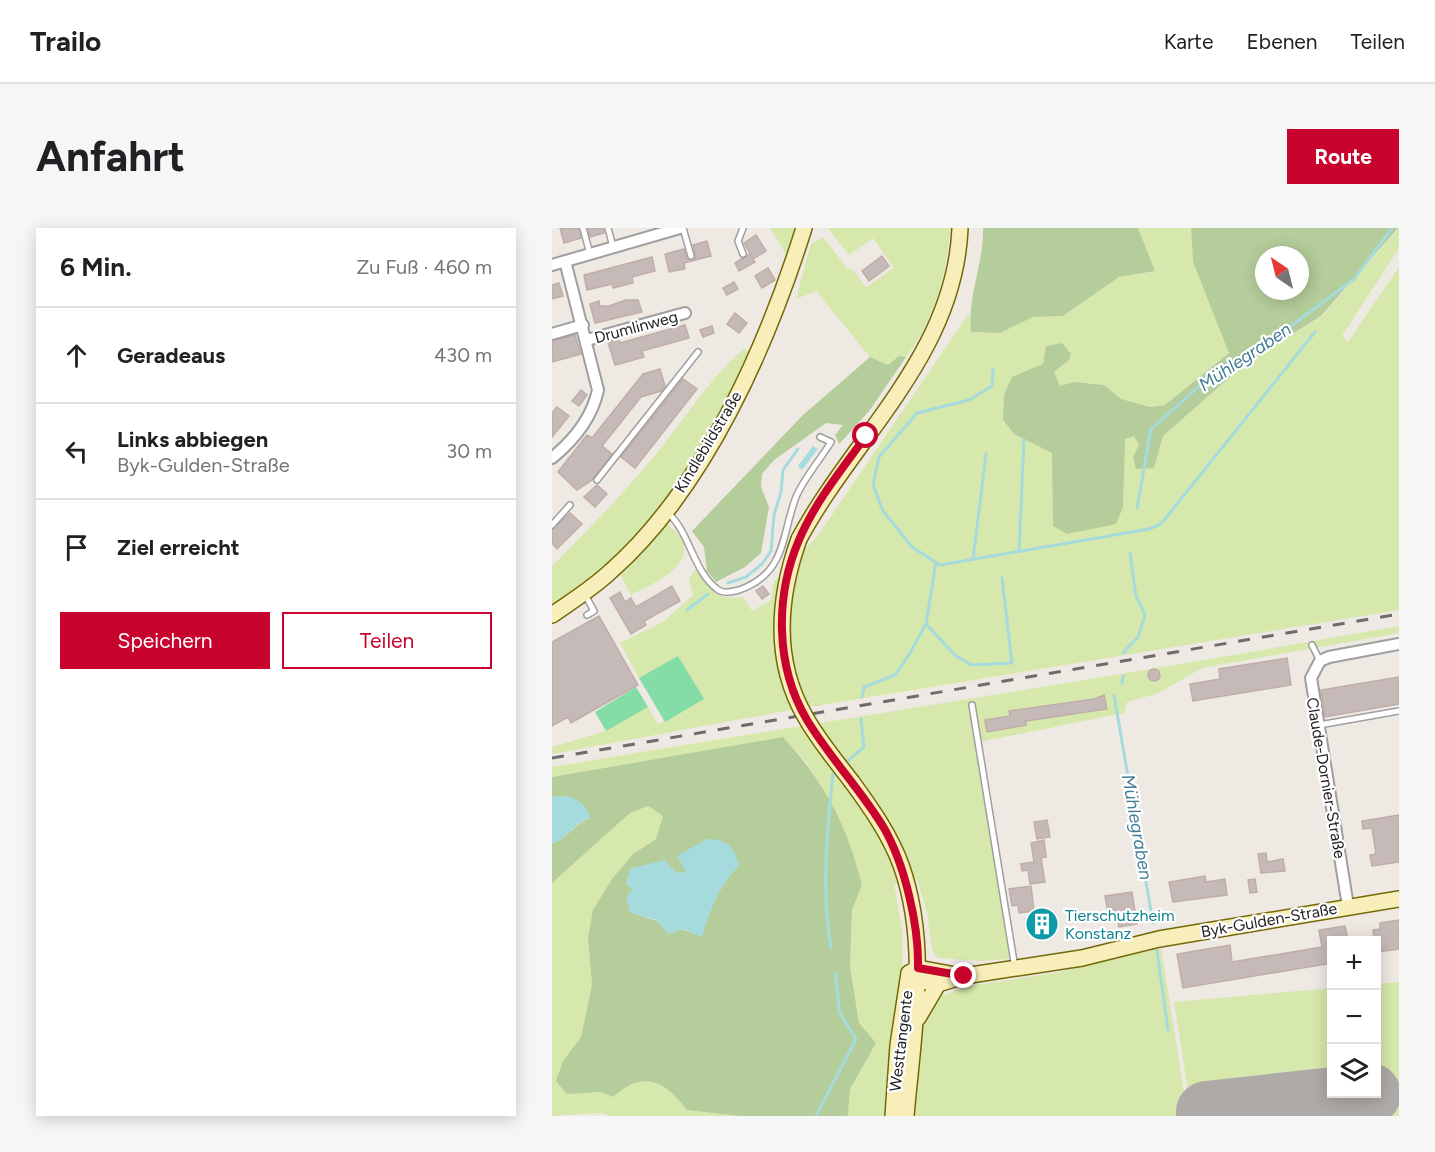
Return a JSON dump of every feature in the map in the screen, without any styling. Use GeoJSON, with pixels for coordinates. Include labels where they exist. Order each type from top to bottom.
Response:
{"type":"FeatureCollection","features":[{"type":"Feature","properties":{"kind":"main road","name":"Kindlebildstraße"},"geometry":{"type":"LineString","coordinates":[[552,615],[584,593],[633,549],[666,511],[731,407],[759,352],[777,309],[804,228]]}},
{"type":"Feature","properties":{"kind":"main road","name":"Westtangente"},"geometry":{"type":"LineString","coordinates":[[906,1116],[914,1029],[915,974],[914,931],[906,883],[884,828],[814,732],[799,706],[791,684],[783,645],[782,608],[787,575],[799,539],[832,483],[911,377],[929,346],[952,283],[960,228]]}},
{"type":"Feature","properties":{"kind":"main road","name":"Byk-Gulden-Straße"},"geometry":{"type":"LineString","coordinates":[[915,974],[938,984],[964,976],[1082,958],[1159,939],[1399,899]]}},
{"type":"Feature","properties":{"kind":"main road","name":"Westtangente"},"geometry":{"type":"LineString","coordinates":[[893,1116],[898,1045],[915,974]]}},
{"type":"Feature","properties":{"kind":"main road","name":"Byk-Gulden-Straße"},"geometry":{"type":"LineString","coordinates":[[915,974],[964,976]]}},
{"type":"Feature","properties":{"kind":"main road"},"geometry":{"type":"LineString","coordinates":[[914,1029],[922,1009],[938,984]]}},
{"type":"Feature","properties":{"kind":"street"},"geometry":{"type":"LineString","coordinates":[[552,265],[681,228]]}},
{"type":"Feature","properties":{"kind":"street"},"geometry":{"type":"LineString","coordinates":[[552,458],[584,424],[594,407],[598,390],[565,261]]}},
{"type":"Feature","properties":{"kind":"street","name":"Drumlinweg"},"geometry":{"type":"LineString","coordinates":[[587,340],[685,313]]}},
{"type":"Feature","properties":{"kind":"street"},"geometry":{"type":"LineString","coordinates":[[552,334],[583,325]]}},
{"type":"Feature","properties":{"kind":"street"},"geometry":{"type":"LineString","coordinates":[[1320,661],[1329,657],[1399,644]]}},
{"type":"Feature","properties":{"kind":"street","name":"Claude-Dornier-Straße"},"geometry":{"type":"LineString","coordinates":[[1320,661],[1311,678],[1348,906]]}},
{"type":"Feature","properties":{"kind":"lane"},"geometry":{"type":"LineString","coordinates":[[583,228],[590,254]]}},
{"type":"Feature","properties":{"kind":"lane"},"geometry":{"type":"LineString","coordinates":[[608,228],[613,247]]}},
{"type":"Feature","properties":{"kind":"lane"},"geometry":{"type":"LineString","coordinates":[[681,228],[691,256]]}},
{"type":"Feature","properties":{"kind":"lane"},"geometry":{"type":"LineString","coordinates":[[743,228],[738,241],[743,254]]}},
{"type":"Feature","properties":{"kind":"lane"},"geometry":{"type":"LineString","coordinates":[[597,480],[698,351]]}},
{"type":"Feature","properties":{"kind":"lane"},"geometry":{"type":"LineString","coordinates":[[666,511],[681,527],[710,583],[719,591],[728,592],[748,586],[776,563],[797,495],[831,442],[820,437]]}},
{"type":"Feature","properties":{"kind":"lane"},"geometry":{"type":"LineString","coordinates":[[552,525],[570,506]]}},
{"type":"Feature","properties":{"kind":"lane"},"geometry":{"type":"LineString","coordinates":[[584,593],[594,611],[587,615]]}},
{"type":"Feature","properties":{"kind":"lane"},"geometry":{"type":"LineString","coordinates":[[1312,645],[1320,661]]}},
{"type":"Feature","properties":{"kind":"lane"},"geometry":{"type":"LineString","coordinates":[[972,705],[1015,969]]}},
{"type":"Feature","properties":{"kind":"lane"},"geometry":{"type":"LineString","coordinates":[[1318,725],[1399,711]]}},
{"type":"Feature","properties":{"kind":"green space"},"geometry":{"type":"Polygon","coordinates":[[[770,228],[796,228],[789,259],[770,228]]]}},
{"type":"Feature","properties":{"kind":"green space"},"geometry":{"type":"Polygon","coordinates":[[[828,228],[950,228],[946,262],[937,296],[924,328],[906,357],[899,356],[888,365],[870,357],[816,291],[796,299],[811,244],[823,237],[847,268],[852,269],[866,287],[894,268],[873,238],[849,255],[828,228]]]}},
{"type":"Feature","properties":{"kind":"green space"},"geometry":{"type":"Polygon","coordinates":[[[983,228],[1138,228],[1155,271],[1119,277],[1063,316],[1033,317],[1000,333],[971,332],[971,306],[983,241],[983,228]]]}},
{"type":"Feature","properties":{"kind":"green space"},"geometry":{"type":"Polygon","coordinates":[[[1138,228],[1191,228],[1193,262],[1230,352],[1165,405],[1150,407],[1121,399],[1104,385],[1074,382],[1060,387],[1054,372],[1069,360],[1071,355],[1062,343],[1046,346],[1043,364],[1013,377],[1004,395],[1003,421],[1014,434],[1052,453],[1123,507],[1124,439],[1134,436],[1139,445],[1134,457],[1154,468],[1163,436],[1246,363],[1322,316],[1399,228],[1399,248],[1342,336],[1348,342],[1399,267],[1399,610],[780,712],[552,754],[552,747],[606,731],[648,707],[658,724],[703,699],[678,656],[639,678],[620,643],[663,622],[693,595],[689,578],[697,568],[714,592],[726,597],[743,597],[752,611],[771,600],[774,581],[817,537],[969,313],[971,332],[1000,333],[1033,317],[1063,316],[1119,277],[1155,271],[1138,228]]]}},
{"type":"Feature","properties":{"kind":"green space"},"geometry":{"type":"Polygon","coordinates":[[[1191,228],[1398,228],[1321,316],[1246,363],[1163,436],[1154,468],[1136,469],[1133,457],[1139,445],[1134,436],[1125,439],[1123,507],[1116,524],[1067,534],[1053,526],[1052,453],[1014,434],[1003,420],[1004,395],[1012,377],[1043,364],[1046,346],[1062,343],[1071,354],[1069,360],[1054,372],[1060,386],[1074,382],[1104,385],[1121,399],[1150,407],[1165,405],[1229,353],[1193,262],[1191,228]]]}},
{"type":"Feature","properties":{"kind":"green space"},"geometry":{"type":"Polygon","coordinates":[[[744,349],[753,354],[731,407],[662,516],[552,615],[552,566],[638,476],[711,382],[744,349]]]}},
{"type":"Feature","properties":{"kind":"green space"},"geometry":{"type":"Polygon","coordinates":[[[899,356],[906,357],[870,410],[839,444],[835,435],[843,425],[826,423],[774,460],[762,474],[761,487],[769,507],[761,553],[745,567],[716,582],[707,571],[704,547],[692,531],[803,415],[870,357],[888,365],[899,356]]]}},
{"type":"Feature","properties":{"kind":"green space"},"geometry":{"type":"Polygon","coordinates":[[[667,524],[680,536],[684,547],[683,557],[667,575],[631,595],[620,574],[667,524]]]}},
{"type":"Feature","properties":{"kind":"green space"},"geometry":{"type":"Polygon","coordinates":[[[1399,626],[1399,633],[1202,668],[1159,693],[1127,702],[1124,713],[975,743],[1011,959],[981,961],[938,958],[932,950],[927,912],[917,879],[894,884],[903,935],[902,976],[889,1042],[884,1116],[847,1116],[850,1089],[876,1043],[859,1023],[850,966],[852,910],[862,885],[856,862],[819,783],[807,763],[783,737],[552,777],[552,767],[1399,626]]]}},
{"type":"Feature","properties":{"kind":"green space"},"geometry":{"type":"Polygon","coordinates":[[[678,656],[704,699],[665,722],[639,678],[678,656]]]}},
{"type":"Feature","properties":{"kind":"green space"},"geometry":{"type":"Polygon","coordinates":[[[636,687],[648,707],[606,731],[595,712],[636,687]]]}},
{"type":"Feature","properties":{"kind":"green space"},"geometry":{"type":"Polygon","coordinates":[[[783,737],[798,754],[822,788],[842,824],[862,885],[852,910],[850,966],[859,1023],[876,1043],[850,1089],[847,1116],[739,1116],[687,1110],[662,1086],[644,1081],[634,1083],[613,1097],[601,1092],[567,1094],[556,1081],[563,1061],[581,1037],[592,984],[588,938],[593,910],[612,879],[633,854],[656,839],[663,816],[648,806],[630,813],[552,883],[552,844],[590,818],[568,796],[552,797],[552,777],[783,737]],[[739,865],[677,873],[646,866],[630,869],[633,890],[627,896],[630,912],[702,936],[716,898],[739,865]]]}},
{"type":"Feature","properties":{"kind":"green space"},"geometry":{"type":"Polygon","coordinates":[[[648,806],[663,816],[656,839],[633,854],[588,938],[592,984],[581,1037],[563,1061],[567,1094],[601,1092],[613,1097],[634,1083],[653,1082],[670,1092],[687,1110],[739,1116],[610,1116],[601,1113],[552,1116],[552,883],[630,813],[648,806]]]}},
{"type":"Feature","properties":{"kind":"green space"},"geometry":{"type":"Polygon","coordinates":[[[1161,948],[1188,1116],[912,1116],[922,1031],[938,984],[941,994],[945,995],[964,987],[1059,972],[1161,948]]]}},
{"type":"Feature","properties":{"kind":"green space"},"geometry":{"type":"Polygon","coordinates":[[[1399,982],[1399,1116],[1192,1116],[1174,1002],[1327,988],[1327,1098],[1381,1098],[1381,984],[1399,982]]]}},
{"type":"Feature","properties":{"kind":"water"},"geometry":{"type":"Polygon","coordinates":[[[813,446],[818,449],[802,470],[798,466],[813,446]]]}},
{"type":"Feature","properties":{"kind":"water"},"geometry":{"type":"Polygon","coordinates":[[[568,796],[582,804],[590,818],[552,844],[552,797],[568,796]]]}},
{"type":"Feature","properties":{"kind":"water"},"geometry":{"type":"Polygon","coordinates":[[[707,839],[720,840],[729,845],[739,865],[716,899],[702,937],[683,929],[668,934],[656,920],[630,912],[626,896],[633,890],[626,884],[630,869],[664,860],[677,873],[686,872],[677,856],[707,839]]]}},
{"type":"Feature","properties":{"kind":"building"},"geometry":{"type":"Polygon","coordinates":[[[560,228],[578,228],[581,238],[564,243],[560,228]]]}},
{"type":"Feature","properties":{"kind":"building"},"geometry":{"type":"Polygon","coordinates":[[[588,228],[603,228],[604,233],[590,237],[588,228]]]}},
{"type":"Feature","properties":{"kind":"building"},"geometry":{"type":"Polygon","coordinates":[[[756,235],[766,251],[753,259],[744,243],[756,235]]]}},
{"type":"Feature","properties":{"kind":"building"},"geometry":{"type":"Polygon","coordinates":[[[707,241],[711,256],[684,263],[685,269],[669,272],[665,254],[684,249],[687,259],[693,260],[696,257],[693,245],[707,241]]]}},
{"type":"Feature","properties":{"kind":"building"},"geometry":{"type":"Polygon","coordinates":[[[750,254],[755,262],[739,271],[735,263],[750,254]]]}},
{"type":"Feature","properties":{"kind":"building"},"geometry":{"type":"Polygon","coordinates":[[[882,256],[889,266],[869,281],[862,271],[882,256]]]}},
{"type":"Feature","properties":{"kind":"building"},"geometry":{"type":"Polygon","coordinates":[[[652,257],[655,271],[632,277],[633,283],[613,288],[612,284],[587,290],[584,275],[652,257]]]}},
{"type":"Feature","properties":{"kind":"building"},"geometry":{"type":"Polygon","coordinates":[[[768,268],[775,280],[762,288],[755,276],[768,268]]]}},
{"type":"Feature","properties":{"kind":"building"},"geometry":{"type":"Polygon","coordinates":[[[734,282],[738,289],[727,295],[723,288],[734,282]]]}},
{"type":"Feature","properties":{"kind":"building"},"geometry":{"type":"Polygon","coordinates":[[[559,283],[563,296],[552,299],[552,285],[559,283]]]}},
{"type":"Feature","properties":{"kind":"building"},"geometry":{"type":"Polygon","coordinates":[[[626,300],[638,300],[642,312],[595,323],[590,304],[599,301],[600,306],[609,306],[626,300]]]}},
{"type":"Feature","properties":{"kind":"building"},"geometry":{"type":"Polygon","coordinates":[[[735,313],[747,323],[739,333],[727,324],[735,313]]]}},
{"type":"Feature","properties":{"kind":"building"},"geometry":{"type":"Polygon","coordinates":[[[685,325],[689,338],[642,351],[644,357],[615,365],[608,342],[619,339],[620,343],[685,325]]]}},
{"type":"Feature","properties":{"kind":"building"},"geometry":{"type":"Polygon","coordinates":[[[712,326],[714,333],[703,337],[700,330],[712,326]]]}},
{"type":"Feature","properties":{"kind":"building"},"geometry":{"type":"Polygon","coordinates":[[[575,335],[581,354],[552,362],[552,341],[575,335]]]}},
{"type":"Feature","properties":{"kind":"building"},"geometry":{"type":"Polygon","coordinates":[[[660,369],[665,386],[661,391],[641,397],[602,446],[612,454],[592,480],[577,490],[558,472],[587,435],[592,438],[643,374],[660,369]]]}},
{"type":"Feature","properties":{"kind":"building"},"geometry":{"type":"Polygon","coordinates":[[[683,379],[697,389],[635,468],[621,457],[683,379]]]}},
{"type":"Feature","properties":{"kind":"building"},"geometry":{"type":"Polygon","coordinates":[[[581,390],[587,395],[579,406],[572,401],[581,390]]]}},
{"type":"Feature","properties":{"kind":"building"},"geometry":{"type":"Polygon","coordinates":[[[557,407],[569,416],[552,437],[552,413],[557,407]]]}},
{"type":"Feature","properties":{"kind":"building"},"geometry":{"type":"Polygon","coordinates":[[[597,485],[607,494],[595,507],[584,497],[597,485]]]}},
{"type":"Feature","properties":{"kind":"building"},"geometry":{"type":"Polygon","coordinates":[[[570,513],[582,524],[557,549],[552,543],[552,530],[570,513]]]}},
{"type":"Feature","properties":{"kind":"building"},"geometry":{"type":"Polygon","coordinates":[[[672,586],[680,601],[644,621],[646,625],[631,634],[610,598],[620,592],[625,602],[631,598],[636,607],[672,586]]]}},
{"type":"Feature","properties":{"kind":"building"},"geometry":{"type":"Polygon","coordinates":[[[763,586],[769,594],[762,599],[756,591],[763,586]]]}},
{"type":"Feature","properties":{"kind":"building"},"geometry":{"type":"Polygon","coordinates":[[[599,616],[638,685],[571,723],[568,717],[552,726],[552,642],[599,616]]]}},
{"type":"Feature","properties":{"kind":"building"},"geometry":{"type":"Polygon","coordinates":[[[1287,658],[1291,685],[1193,701],[1190,684],[1220,679],[1219,669],[1287,658]]]}},
{"type":"Feature","properties":{"kind":"building"},"geometry":{"type":"Polygon","coordinates":[[[1156,669],[1160,675],[1156,681],[1152,681],[1148,673],[1156,669]]]}},
{"type":"Feature","properties":{"kind":"building"},"geometry":{"type":"Polygon","coordinates":[[[1399,677],[1399,704],[1325,717],[1321,690],[1399,677]]]}},
{"type":"Feature","properties":{"kind":"building"},"geometry":{"type":"Polygon","coordinates":[[[1104,695],[1107,709],[1026,721],[1026,725],[987,732],[985,720],[1010,716],[1009,711],[1094,699],[1104,695]]]}},
{"type":"Feature","properties":{"kind":"building"},"geometry":{"type":"Polygon","coordinates":[[[1399,815],[1399,862],[1372,866],[1370,855],[1376,854],[1372,828],[1363,829],[1362,821],[1399,815]]]}},
{"type":"Feature","properties":{"kind":"building"},"geometry":{"type":"Polygon","coordinates":[[[1047,820],[1050,837],[1037,839],[1034,822],[1047,820]]]}},
{"type":"Feature","properties":{"kind":"building"},"geometry":{"type":"Polygon","coordinates":[[[1044,840],[1046,857],[1041,858],[1045,882],[1030,884],[1028,870],[1022,871],[1021,864],[1034,862],[1031,843],[1044,840]]]}},
{"type":"Feature","properties":{"kind":"building"},"geometry":{"type":"Polygon","coordinates":[[[1266,853],[1267,862],[1283,859],[1285,871],[1261,873],[1258,854],[1266,853]]]}},
{"type":"Feature","properties":{"kind":"building"},"geometry":{"type":"Polygon","coordinates":[[[1205,876],[1206,882],[1225,879],[1227,895],[1173,902],[1169,882],[1205,876]]]}},
{"type":"Feature","properties":{"kind":"building"},"geometry":{"type":"Polygon","coordinates":[[[1255,879],[1257,892],[1250,893],[1248,880],[1255,879]]]}},
{"type":"Feature","properties":{"kind":"building"},"geometry":{"type":"Polygon","coordinates":[[[1031,886],[1034,911],[1019,913],[1018,905],[1012,906],[1009,889],[1031,886]]]}},
{"type":"Feature","properties":{"kind":"building"},"geometry":{"type":"Polygon","coordinates":[[[1132,892],[1137,924],[1119,927],[1116,911],[1108,912],[1105,896],[1132,892]]]}},
{"type":"Feature","properties":{"kind":"building","name":"Tierschutzheim Konstanz"},"geometry":{"type":"Polygon","coordinates":[[[1048,911],[1052,936],[1036,938],[1033,913],[1048,911]]]}},
{"type":"Feature","properties":{"kind":"building"},"geometry":{"type":"Polygon","coordinates":[[[1399,920],[1399,949],[1381,951],[1381,936],[1374,936],[1373,930],[1380,929],[1380,923],[1399,920]]]}},
{"type":"Feature","properties":{"kind":"building"},"geometry":{"type":"Polygon","coordinates":[[[1345,926],[1347,936],[1327,936],[1326,964],[1183,988],[1177,954],[1230,945],[1232,962],[1322,947],[1319,930],[1345,926]]]}},
{"type":"Feature","properties":{"kind":"waterway","name":"Mühlegraben"},"geometry":{"type":"LineString","coordinates":[[1137,508],[1151,429],[1212,375],[1267,344],[1354,279],[1392,228]]}},
{"type":"Feature","properties":{"kind":"waterway"},"geometry":{"type":"LineString","coordinates":[[993,369],[992,386],[969,400],[917,413],[879,457],[873,485],[883,511],[912,547],[940,565],[1149,529],[1161,524],[1315,332]]}},
{"type":"Feature","properties":{"kind":"waterway"},"geometry":{"type":"LineString","coordinates":[[1019,551],[1024,439]]}},
{"type":"Feature","properties":{"kind":"waterway"},"geometry":{"type":"LineString","coordinates":[[728,583],[746,577],[762,564],[771,551],[774,515],[781,492],[783,470],[798,449]]}},
{"type":"Feature","properties":{"kind":"waterway"},"geometry":{"type":"LineString","coordinates":[[973,559],[986,454]]}},
{"type":"Feature","properties":{"kind":"waterway","name":"Mühlegraben"},"geometry":{"type":"LineString","coordinates":[[1123,653],[1138,637],[1145,615],[1136,596],[1130,553]]}},
{"type":"Feature","properties":{"kind":"waterway"},"geometry":{"type":"LineString","coordinates":[[862,697],[864,687],[895,675],[926,624],[936,562]]}},
{"type":"Feature","properties":{"kind":"waterway"},"geometry":{"type":"LineString","coordinates":[[926,624],[955,655],[971,665],[1012,663],[1002,578]]}},
{"type":"Feature","properties":{"kind":"waterway"},"geometry":{"type":"LineString","coordinates":[[687,610],[708,594]]}},
{"type":"Feature","properties":{"kind":"waterway","name":"Mühlegraben"},"geometry":{"type":"LineString","coordinates":[[1122,683],[1123,676]]}},
{"type":"Feature","properties":{"kind":"waterway","name":"Mühlegraben"},"geometry":{"type":"LineString","coordinates":[[1114,695],[1153,923]]}},
{"type":"Feature","properties":{"kind":"waterway"},"geometry":{"type":"LineString","coordinates":[[845,763],[864,747],[861,719]]}},
{"type":"Feature","properties":{"kind":"waterway"},"geometry":{"type":"LineString","coordinates":[[831,948],[826,905],[826,861],[833,774],[838,769]]}},
{"type":"Feature","properties":{"kind":"waterway","name":"Mühlegraben"},"geometry":{"type":"LineString","coordinates":[[1157,950],[1168,1030]]}},
{"type":"Feature","properties":{"kind":"waterway"},"geometry":{"type":"LineString","coordinates":[[816,1116],[856,1039],[840,1013],[835,974]]}},
{"type":"Feature","properties":{"kind":"runway"},"geometry":{"type":"LineString","coordinates":[[1207,1112],[1334,1098]]}},
{"type":"Feature","properties":{"kind":"railway"},"geometry":{"type":"LineString","coordinates":[[552,758],[1399,614]]}},
{"type":"Feature","properties":{"kind":"place","name":"Tierschutzheim Konstanz"},"geometry":{"type":"Point","coordinates":[1042,924]}},
{"type":"Feature","properties":{"kind":"route"},"geometry":{"type":"LineString","coordinates":[[866,436],[817,506],[799,539],[782,599],[781,625],[784,655],[791,684],[806,719],[870,806],[896,853],[909,898],[918,947],[918,968],[964,976]]}}]}
